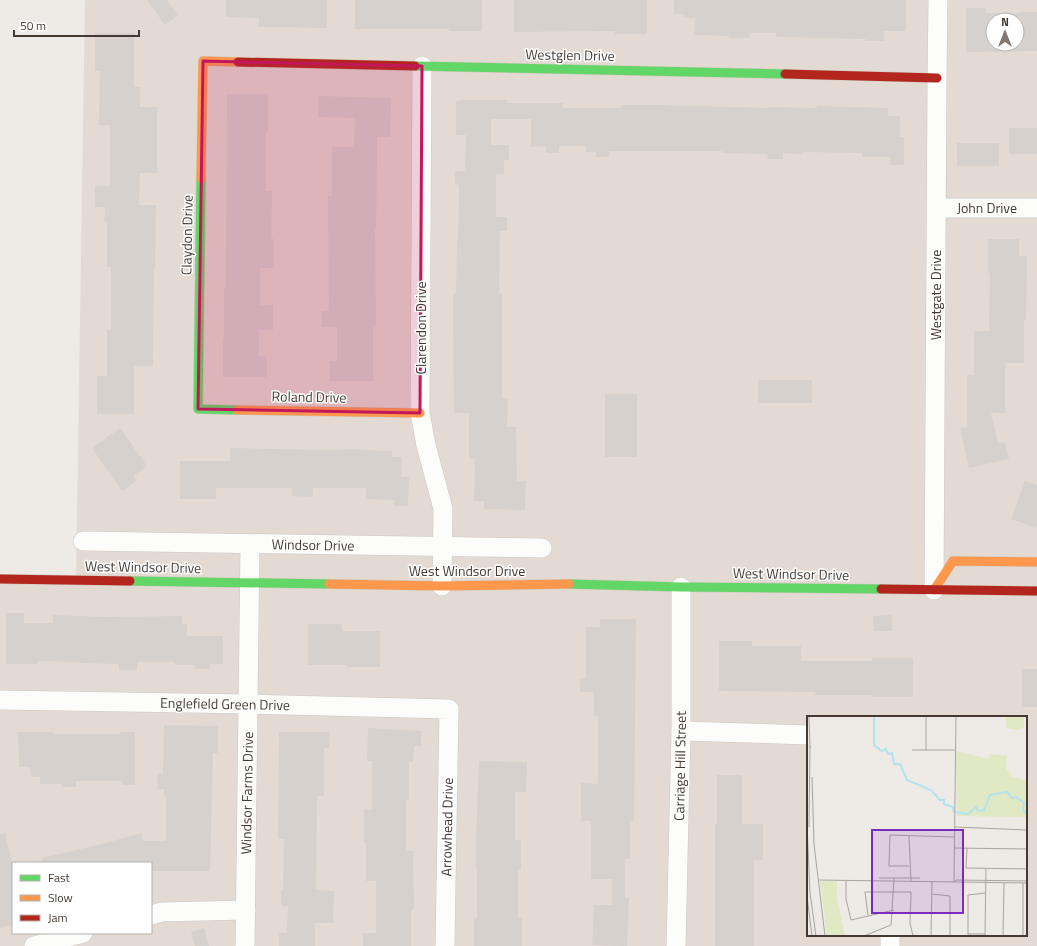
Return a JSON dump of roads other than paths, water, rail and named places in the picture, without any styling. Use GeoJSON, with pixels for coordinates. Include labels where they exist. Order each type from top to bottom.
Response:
{"type":"FeatureCollection","features":[{"type":"Feature","properties":{"kind":"street","name":"Westgate Drive"},"geometry":{"type":"LineString","coordinates":[[934,590],[938,0]]}},
{"type":"Feature","properties":{"kind":"street","name":"Westglen Drive"},"geometry":{"type":"LineString","coordinates":[[203,61],[937,78]]}},
{"type":"Feature","properties":{"kind":"street","name":"Claydon Drive"},"geometry":{"type":"LineString","coordinates":[[198,409],[203,61]]}},
{"type":"Feature","properties":{"kind":"street","name":"Clarendon Drive"},"geometry":{"type":"LineString","coordinates":[[422,66],[420,413],[426,445],[443,509],[442,586]]}},
{"type":"Feature","properties":{"kind":"street","name":"John Drive"},"geometry":{"type":"LineString","coordinates":[[937,208],[1037,208]]}},
{"type":"Feature","properties":{"kind":"street","name":"Roland Drive"},"geometry":{"type":"LineString","coordinates":[[198,409],[420,413]]}},
{"type":"Feature","properties":{"kind":"street","name":"Windsor Drive"},"geometry":{"type":"LineString","coordinates":[[83,541],[542,548]]}},
{"type":"Feature","properties":{"kind":"street","name":"Windsor Farms Drive"},"geometry":{"type":"LineString","coordinates":[[245,946],[250,544]]}},
{"type":"Feature","properties":{"kind":"street"},"geometry":{"type":"LineString","coordinates":[[934,590],[953,561],[1037,562]]}},
{"type":"Feature","properties":{"kind":"street","name":"West Windsor Drive"},"geometry":{"type":"LineString","coordinates":[[0,579],[442,586],[565,584],[681,587],[1037,591]]}},
{"type":"Feature","properties":{"kind":"street","name":"Carriage Hill Street"},"geometry":{"type":"LineString","coordinates":[[676,946],[681,731],[681,587]]}},
{"type":"Feature","properties":{"kind":"street","name":"Englefield Green Drive"},"geometry":{"type":"LineString","coordinates":[[0,700],[449,708]]}},
{"type":"Feature","properties":{"kind":"street","name":"Arrowhead Drive"},"geometry":{"type":"LineString","coordinates":[[445,946],[449,708]]}},
{"type":"Feature","properties":{"kind":"street"},"geometry":{"type":"LineString","coordinates":[[681,731],[807,735]]}},
{"type":"Feature","properties":{"kind":"street"},"geometry":{"type":"LineString","coordinates":[[152,915],[162,912],[246,910]]}},
{"type":"Feature","properties":{"kind":"street"},"geometry":{"type":"LineString","coordinates":[[34,946],[79,934]]}}]}
